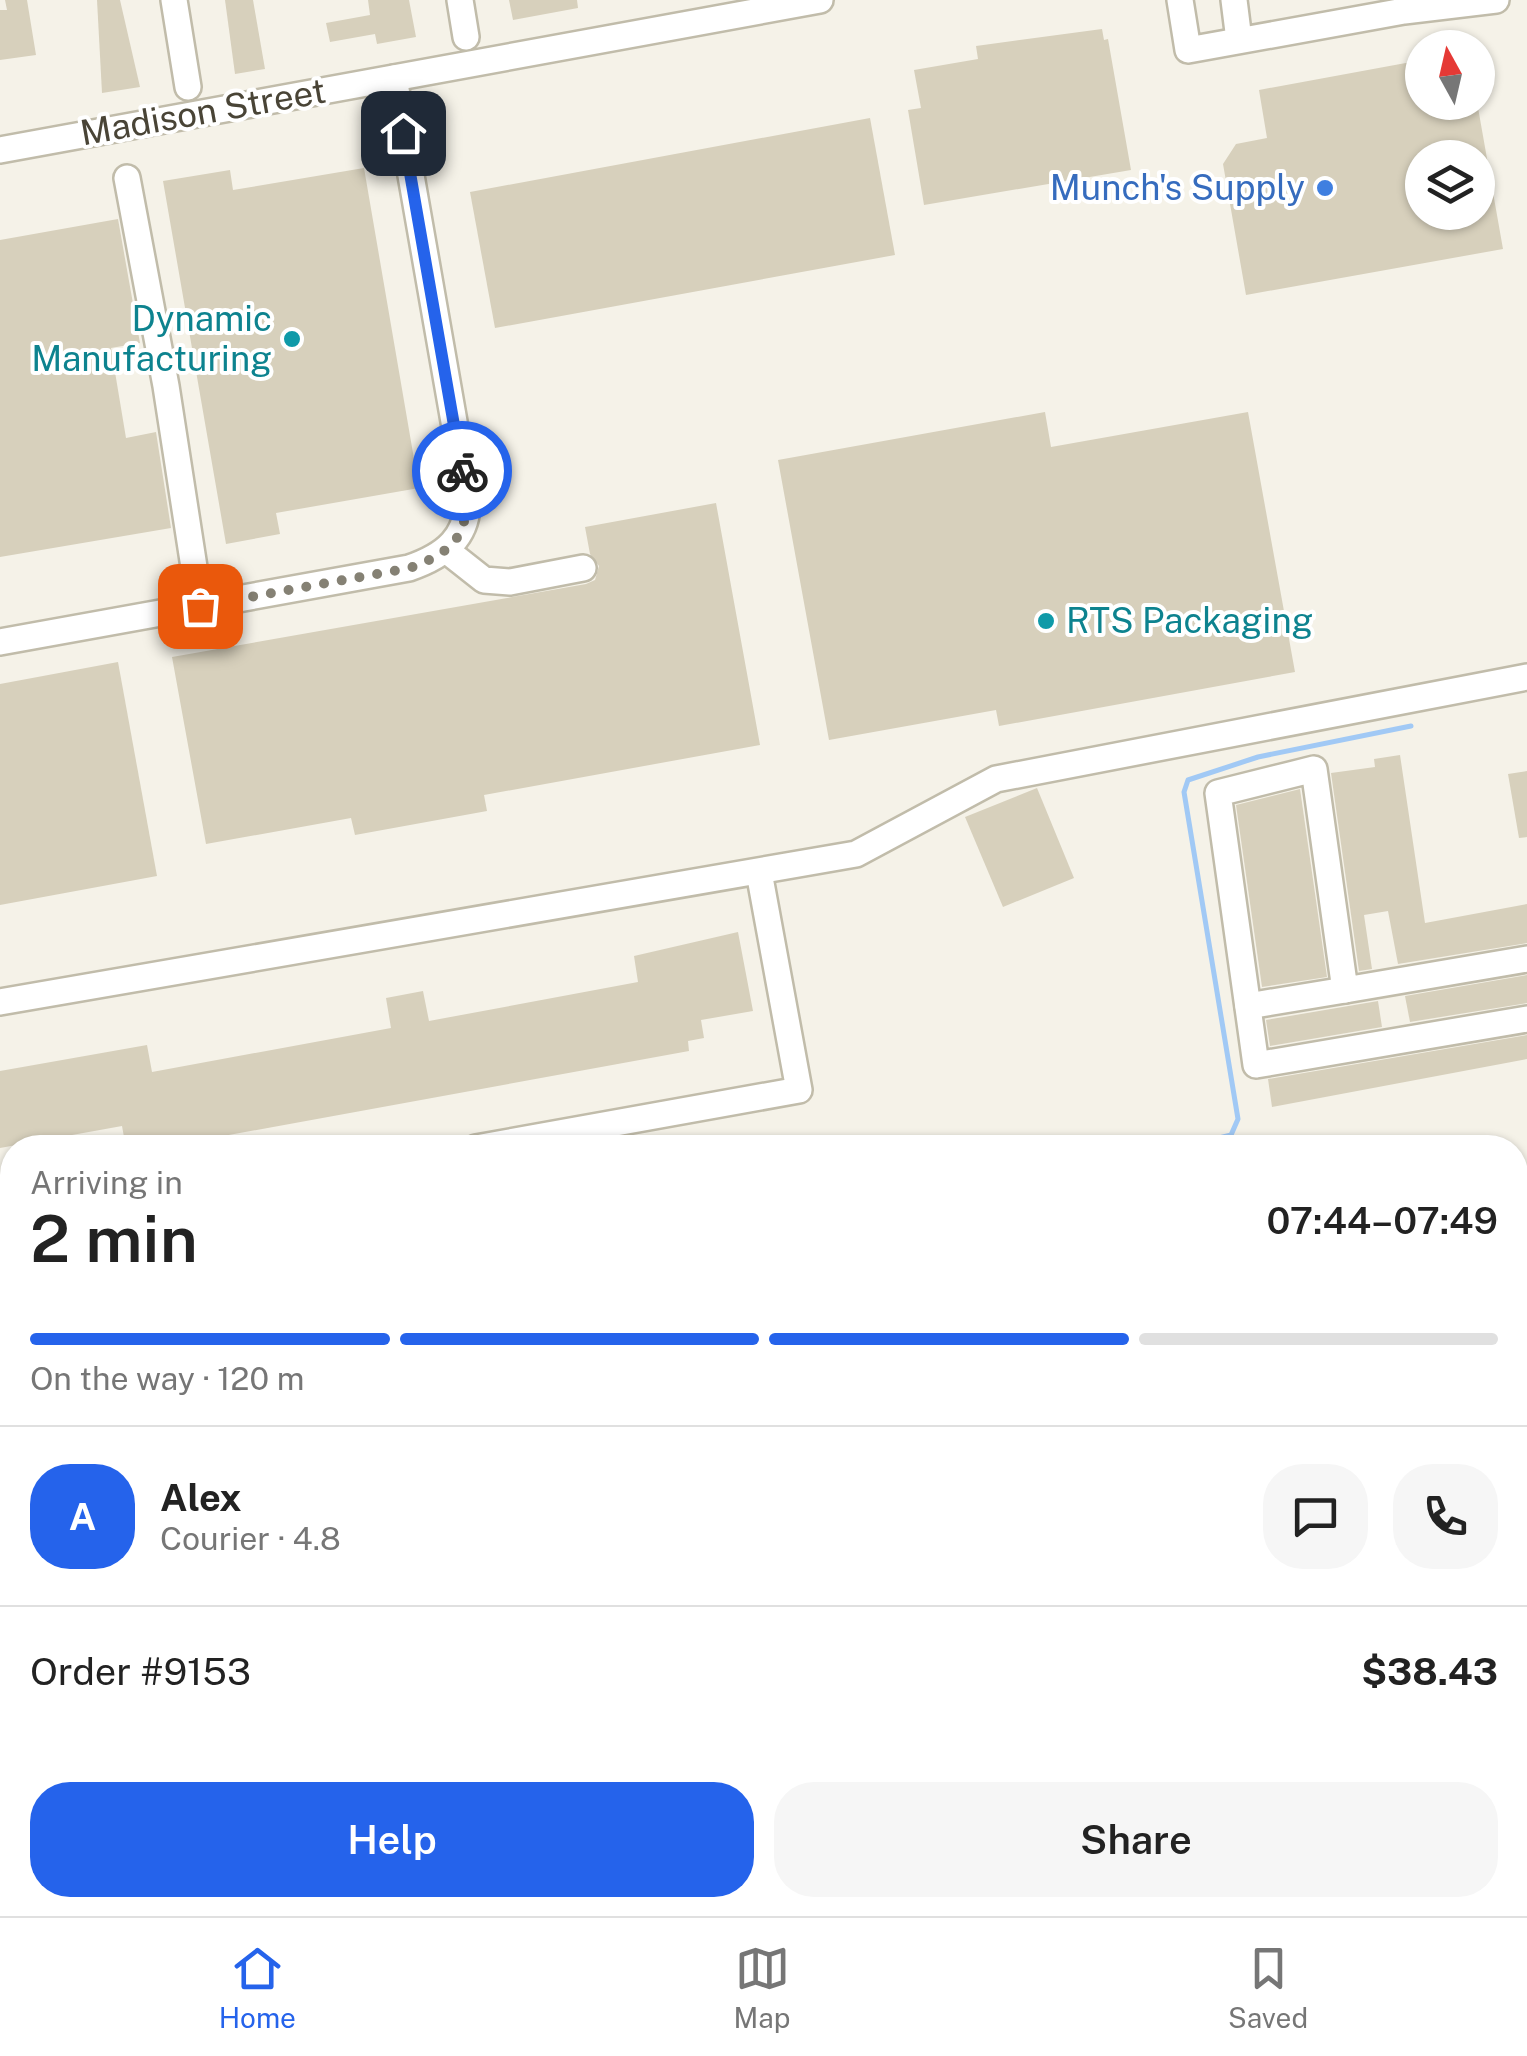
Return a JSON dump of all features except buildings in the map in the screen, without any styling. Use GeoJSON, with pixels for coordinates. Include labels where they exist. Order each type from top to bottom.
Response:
{"type":"FeatureCollection","features":[{"type":"Feature","properties":{"kind":"street"},"geometry":{"type":"LineString","coordinates":[[174,0],[188,86]]}},
{"type":"Feature","properties":{"kind":"street"},"geometry":{"type":"LineString","coordinates":[[460,0],[466,37]]}},
{"type":"Feature","properties":{"kind":"street","name":"Madison Street"},"geometry":{"type":"LineString","coordinates":[[0,150],[820,0]]}},
{"type":"Feature","properties":{"kind":"street"},"geometry":{"type":"LineString","coordinates":[[1180,0],[1188,50],[1403,6],[1496,0]]}},
{"type":"Feature","properties":{"kind":"street"},"geometry":{"type":"LineString","coordinates":[[1234,0],[1239,40]]}},
{"type":"Feature","properties":{"kind":"street"},"geometry":{"type":"LineString","coordinates":[[0,642],[410,568],[452,545],[468,512],[467,496],[394,78]]}},
{"type":"Feature","properties":{"kind":"street"},"geometry":{"type":"LineString","coordinates":[[127,178],[166,386],[200,606]]}},
{"type":"Feature","properties":{"kind":"street"},"geometry":{"type":"LineString","coordinates":[[452,545],[484,580],[510,582],[583,568]]}},
{"type":"Feature","properties":{"kind":"street"},"geometry":{"type":"LineString","coordinates":[[0,1002],[856,854],[996,779],[1527,677]]}},
{"type":"Feature","properties":{"kind":"street"},"geometry":{"type":"LineString","coordinates":[[1345,990],[1314,769],[1218,794],[1256,1066],[1527,1019]]}},
{"type":"Feature","properties":{"kind":"street"},"geometry":{"type":"LineString","coordinates":[[549,1135],[800,1090],[759,872]]}},
{"type":"Feature","properties":{"kind":"street"},"geometry":{"type":"LineString","coordinates":[[1248,1006],[1527,958]]}},
{"type":"Feature","properties":{"kind":"waterway"},"geometry":{"type":"LineString","coordinates":[[1231,1135],[1238,1119],[1184,792],[1188,780],[1258,757],[1411,726]]}},
{"type":"Feature","properties":{"kind":"way so far"},"geometry":{"type":"LineString","coordinates":[[200,606],[410,568],[428,561],[458,539],[464,527],[468,512],[462,471]]}},
{"type":"Feature","properties":{"kind":"place","name":"Munch's Supply"},"geometry":{"type":"Point","coordinates":[1325,188]}},
{"type":"Feature","properties":{"kind":"place","name":"Dynamic Manufacturing"},"geometry":{"type":"Point","coordinates":[292,339]}},
{"type":"Feature","properties":{"kind":"place","name":"RTS Packaging"},"geometry":{"type":"Point","coordinates":[1046,621]}},
{"type":"Feature","properties":{"kind":"route"},"geometry":{"type":"LineString","coordinates":[[403,133],[462,471]]}}]}
